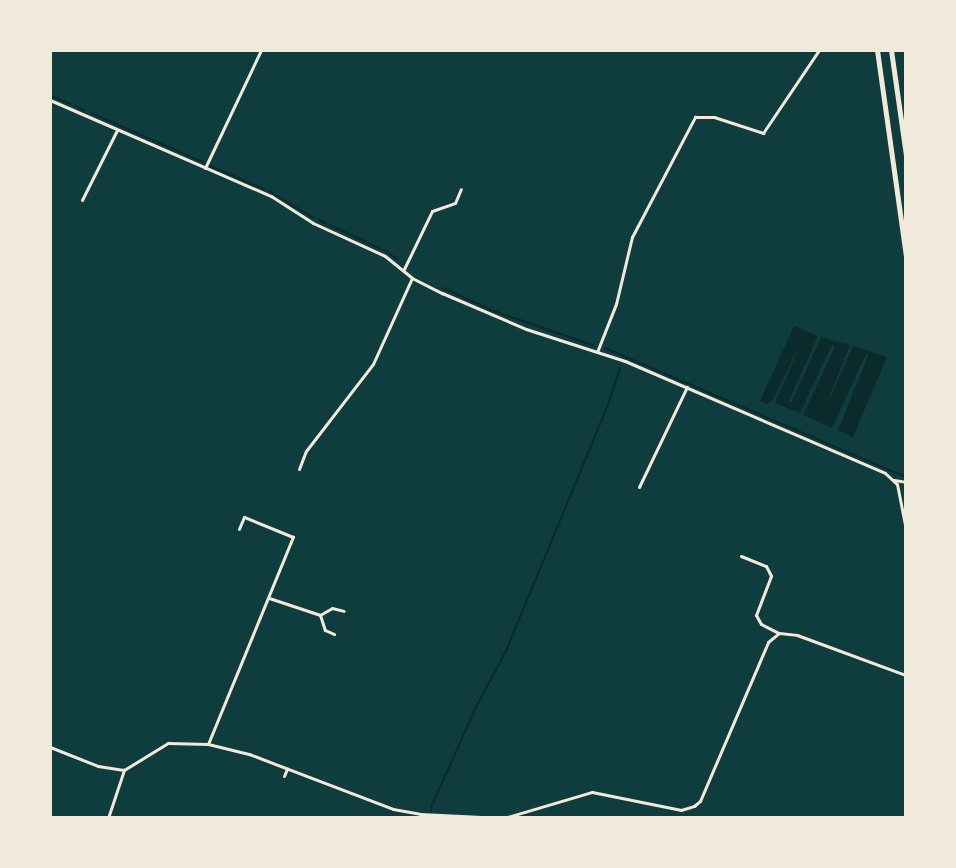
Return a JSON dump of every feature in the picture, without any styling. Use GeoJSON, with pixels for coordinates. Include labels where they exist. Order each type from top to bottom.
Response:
{"type":"FeatureCollection","features":[{"type":"Feature","properties":{"kind":"highway"},"geometry":{"type":"LineString","coordinates":[[877,50],[906,257]]}},
{"type":"Feature","properties":{"kind":"highway"},"geometry":{"type":"LineString","coordinates":[[891,50],[906,155]]}},
{"type":"Feature","properties":{"kind":"street"},"geometry":{"type":"LineString","coordinates":[[205,168],[261,50]]}},
{"type":"Feature","properties":{"kind":"street"},"geometry":{"type":"LineString","coordinates":[[597,352],[616,304],[632,237],[695,117],[714,117],[763,133],[819,50]]}},
{"type":"Feature","properties":{"kind":"street"},"geometry":{"type":"LineString","coordinates":[[50,100],[271,196],[404,269],[412,278],[526,329],[597,352],[687,387],[894,480],[906,482]]}},
{"type":"Feature","properties":{"kind":"street"},"geometry":{"type":"LineString","coordinates":[[82,200],[117,130]]}},
{"type":"Feature","properties":{"kind":"street"},"geometry":{"type":"LineString","coordinates":[[404,269],[432,211],[455,203],[461,189]]}},
{"type":"Feature","properties":{"kind":"street"},"geometry":{"type":"LineString","coordinates":[[299,469],[306,451],[373,364],[412,278]]}},
{"type":"Feature","properties":{"kind":"street"},"geometry":{"type":"LineString","coordinates":[[639,487],[687,387]]}},
{"type":"Feature","properties":{"kind":"street"},"geometry":{"type":"LineString","coordinates":[[894,480],[906,530]]}},
{"type":"Feature","properties":{"kind":"street"},"geometry":{"type":"LineString","coordinates":[[208,744],[293,537],[244,517],[239,529]]}},
{"type":"Feature","properties":{"kind":"street"},"geometry":{"type":"LineString","coordinates":[[741,556],[766,566],[771,576],[756,615],[761,624],[779,633],[797,635],[906,675]]}},
{"type":"Feature","properties":{"kind":"street"},"geometry":{"type":"LineString","coordinates":[[269,598],[320,615],[332,608],[344,611]]}},
{"type":"Feature","properties":{"kind":"street"},"geometry":{"type":"LineString","coordinates":[[320,615],[325,630],[334,634]]}},
{"type":"Feature","properties":{"kind":"street"},"geometry":{"type":"LineString","coordinates":[[108,818],[124,770],[168,743],[208,744],[287,769],[393,809],[431,814],[503,818],[592,792],[681,810],[700,801],[768,642],[779,633]]}},
{"type":"Feature","properties":{"kind":"street"},"geometry":{"type":"LineString","coordinates":[[50,747],[98,766],[124,770]]}},
{"type":"Feature","properties":{"kind":"street"},"geometry":{"type":"LineString","coordinates":[[284,776],[287,769]]}},
{"type":"Feature","properties":{"kind":"water"},"geometry":{"type":"Polygon","coordinates":[[[794,326],[818,336],[789,401],[791,403],[821,337],[850,345],[821,418],[853,346],[887,357],[853,437],[838,430],[868,356],[866,354],[832,428],[803,415],[835,347],[832,345],[800,413],[775,403],[804,336],[773,400],[767,404],[760,401],[794,326]]]}},
{"type":"Feature","properties":{"kind":"waterway"},"geometry":{"type":"LineString","coordinates":[[50,95],[70,104]]}},
{"type":"Feature","properties":{"kind":"waterway"},"geometry":{"type":"LineString","coordinates":[[75,106],[84,110]]}},
{"type":"Feature","properties":{"kind":"waterway"},"geometry":{"type":"LineString","coordinates":[[91,113],[205,163]]}},
{"type":"Feature","properties":{"kind":"waterway"},"geometry":{"type":"LineString","coordinates":[[210,166],[264,189]]}},
{"type":"Feature","properties":{"kind":"waterway"},"geometry":{"type":"LineString","coordinates":[[269,191],[314,218]]}},
{"type":"Feature","properties":{"kind":"waterway"},"geometry":{"type":"LineString","coordinates":[[319,220],[325,223]]}},
{"type":"Feature","properties":{"kind":"waterway"},"geometry":{"type":"LineString","coordinates":[[330,225],[381,249]]}},
{"type":"Feature","properties":{"kind":"waterway"},"geometry":{"type":"LineString","coordinates":[[384,250],[397,259]]}},
{"type":"Feature","properties":{"kind":"waterway"},"geometry":{"type":"LineString","coordinates":[[443,288],[494,311],[592,345]]}},
{"type":"Feature","properties":{"kind":"waterway"},"geometry":{"type":"LineString","coordinates":[[605,348],[906,477]]}},
{"type":"Feature","properties":{"kind":"waterway"},"geometry":{"type":"LineString","coordinates":[[430,818],[432,805],[476,707],[506,651],[608,405],[620,368]]}}]}
